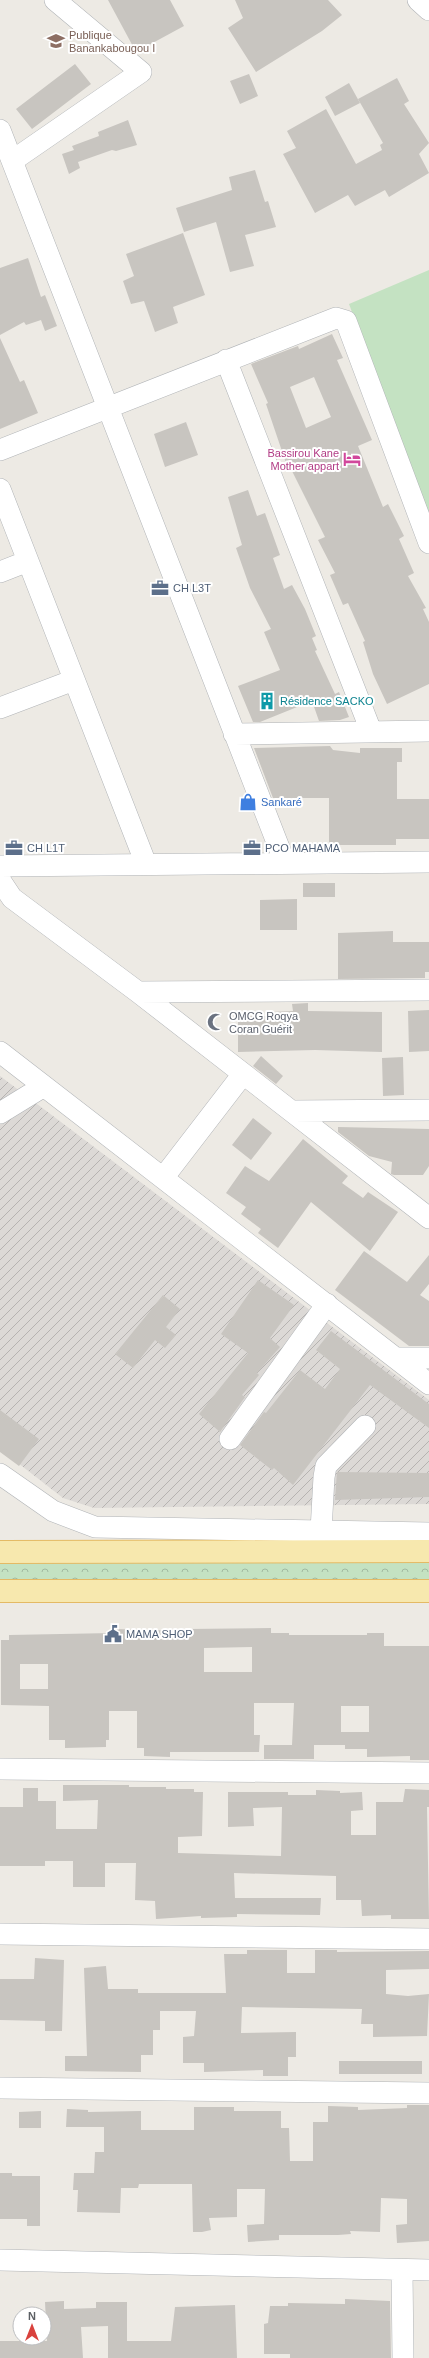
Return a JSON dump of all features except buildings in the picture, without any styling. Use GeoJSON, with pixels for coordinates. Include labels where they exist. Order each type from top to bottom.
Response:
{"type":"FeatureCollection","features":[{"type":"Feature","properties":{"kind":"main road"},"geometry":{"type":"LineString","coordinates":[[0,1552],[429,1551]]}},
{"type":"Feature","properties":{"kind":"main road"},"geometry":{"type":"LineString","coordinates":[[0,1591],[429,1591]]}},
{"type":"Feature","properties":{"kind":"street"},"geometry":{"type":"LineString","coordinates":[[12,161],[141,72],[55,0]]}},
{"type":"Feature","properties":{"kind":"street"},"geometry":{"type":"LineString","coordinates":[[418,0],[429,10]]}},
{"type":"Feature","properties":{"kind":"street"},"geometry":{"type":"LineString","coordinates":[[0,130],[285,863]]}},
{"type":"Feature","properties":{"kind":"street"},"geometry":{"type":"LineString","coordinates":[[0,450],[327,320],[336,318],[346,321],[428,536]]}},
{"type":"Feature","properties":{"kind":"street"},"geometry":{"type":"LineString","coordinates":[[226,360],[371,731]]}},
{"type":"Feature","properties":{"kind":"street"},"geometry":{"type":"LineString","coordinates":[[0,489],[146,864]]}},
{"type":"Feature","properties":{"kind":"street"},"geometry":{"type":"LineString","coordinates":[[0,572],[28,561]]}},
{"type":"Feature","properties":{"kind":"street"},"geometry":{"type":"LineString","coordinates":[[0,708],[74,680]]}},
{"type":"Feature","properties":{"kind":"street"},"geometry":{"type":"LineString","coordinates":[[234,734],[429,731]]}},
{"type":"Feature","properties":{"kind":"street"},"geometry":{"type":"LineString","coordinates":[[0,866],[429,862]]}},
{"type":"Feature","properties":{"kind":"street"},"geometry":{"type":"LineString","coordinates":[[0,880],[12,898],[138,992],[429,1218]]}},
{"type":"Feature","properties":{"kind":"street"},"geometry":{"type":"LineString","coordinates":[[138,992],[429,990]]}},
{"type":"Feature","properties":{"kind":"street"},"geometry":{"type":"LineString","coordinates":[[0,1052],[429,1384]]}},
{"type":"Feature","properties":{"kind":"street"},"geometry":{"type":"LineString","coordinates":[[163,1178],[243,1074]]}},
{"type":"Feature","properties":{"kind":"street"},"geometry":{"type":"LineString","coordinates":[[0,1114],[44,1086]]}},
{"type":"Feature","properties":{"kind":"street"},"geometry":{"type":"LineString","coordinates":[[293,1111],[429,1110]]}},
{"type":"Feature","properties":{"kind":"street"},"geometry":{"type":"LineString","coordinates":[[230,1439],[327,1304]]}},
{"type":"Feature","properties":{"kind":"street"},"geometry":{"type":"LineString","coordinates":[[397,1358],[429,1358]]}},
{"type":"Feature","properties":{"kind":"street"},"geometry":{"type":"LineString","coordinates":[[321,1531],[326,1466],[365,1426]]}},
{"type":"Feature","properties":{"kind":"street"},"geometry":{"type":"LineString","coordinates":[[0,1474],[53,1511],[96,1527],[429,1533]]}},
{"type":"Feature","properties":{"kind":"street"},"geometry":{"type":"LineString","coordinates":[[0,1769],[429,1773]]}},
{"type":"Feature","properties":{"kind":"street"},"geometry":{"type":"LineString","coordinates":[[0,1934],[429,1939]]}},
{"type":"Feature","properties":{"kind":"street"},"geometry":{"type":"LineString","coordinates":[[0,2088],[429,2094]]}},
{"type":"Feature","properties":{"kind":"street"},"geometry":{"type":"LineString","coordinates":[[0,2260],[402,2271],[429,2270]]}},
{"type":"Feature","properties":{"kind":"street"},"geometry":{"type":"LineString","coordinates":[[402,2271],[403,2358]]}},
{"type":"Feature","properties":{"kind":"shaded area"},"geometry":{"type":"Polygon","coordinates":[[[0,1076],[429,1400],[429,1504],[94,1508],[63,1498],[0,1449],[0,1076]]]}},
{"type":"Feature","properties":{"kind":"green space"},"geometry":{"type":"Polygon","coordinates":[[[429,270],[429,517],[349,304],[429,270]]]}},
{"type":"Feature","properties":{"kind":"green space"},"geometry":{"type":"Polygon","coordinates":[[[0,1558],[429,1558],[429,1586],[0,1585],[0,1558]]]}},
{"type":"Feature","properties":{"kind":"place","name":"Publique Banankabougou I"},"geometry":{"type":"Point","coordinates":[56,41]}},
{"type":"Feature","properties":{"kind":"place","name":"Bassirou Kane Mother appart"},"geometry":{"type":"Point","coordinates":[352,459]}},
{"type":"Feature","properties":{"kind":"place","name":"CH L3T"},"geometry":{"type":"Point","coordinates":[160,588]}},
{"type":"Feature","properties":{"kind":"place","name":"Résidence SACKO"},"geometry":{"type":"Point","coordinates":[267,701]}},
{"type":"Feature","properties":{"kind":"place","name":"Sankaré"},"geometry":{"type":"Point","coordinates":[248,802]}},
{"type":"Feature","properties":{"kind":"place","name":"CH L1T"},"geometry":{"type":"Point","coordinates":[14,848]}},
{"type":"Feature","properties":{"kind":"place","name":"PCO MAHAMA"},"geometry":{"type":"Point","coordinates":[252,848]}},
{"type":"Feature","properties":{"kind":"place","name":"OMCG Roqya Coran Guérit"},"geometry":{"type":"Point","coordinates":[216,1022]}},
{"type":"Feature","properties":{"kind":"place","name":"MAMA SHOP"},"geometry":{"type":"Point","coordinates":[113,1634]}}]}
